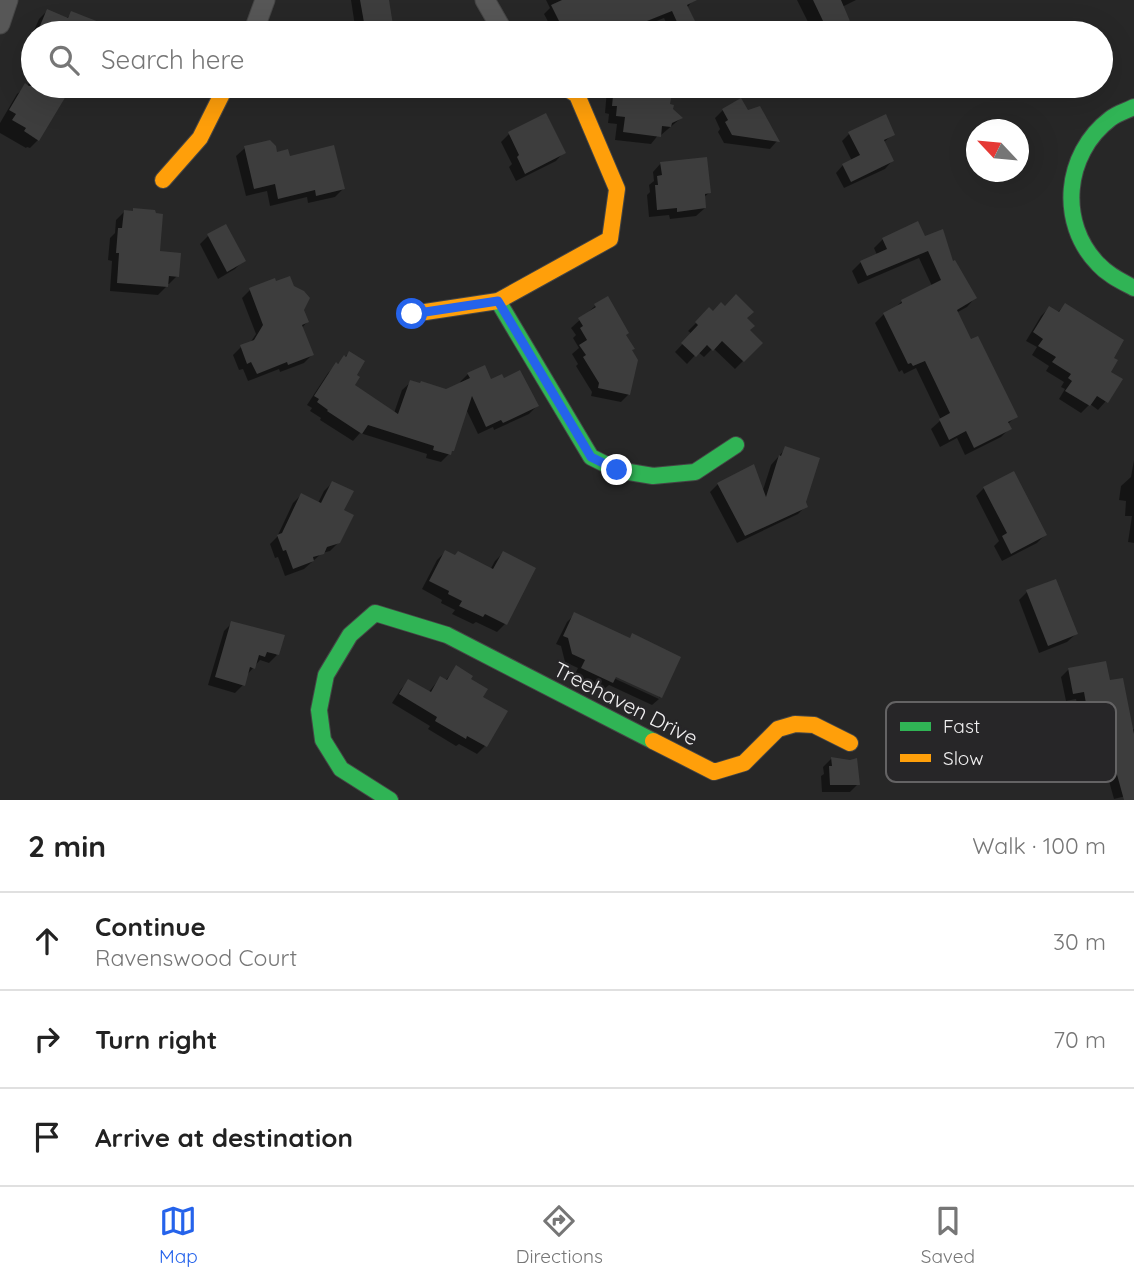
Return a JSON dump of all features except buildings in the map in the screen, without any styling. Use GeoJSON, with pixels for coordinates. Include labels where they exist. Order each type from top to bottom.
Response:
{"type":"FeatureCollection","features":[{"type":"Feature","properties":{"kind":"street"},"geometry":{"type":"LineString","coordinates":[[0,24],[8,0]]}},
{"type":"Feature","properties":{"kind":"street"},"geometry":{"type":"LineString","coordinates":[[257,21],[265,0]]}},
{"type":"Feature","properties":{"kind":"street"},"geometry":{"type":"LineString","coordinates":[[485,0],[497,21]]}},
{"type":"Feature","properties":{"kind":"street"},"geometry":{"type":"LineString","coordinates":[[163,180],[200,138],[220,98]]}},
{"type":"Feature","properties":{"kind":"street"},"geometry":{"type":"LineString","coordinates":[[412,314],[498,301],[610,239],[617,189],[578,98]]}},
{"type":"Feature","properties":{"kind":"street"},"geometry":{"type":"LineString","coordinates":[[1134,107],[1115,115],[1088,142],[1075,170],[1070,201],[1077,234],[1086,250],[1115,279],[1134,288]]}},
{"type":"Feature","properties":{"kind":"street"},"geometry":{"type":"LineString","coordinates":[[498,301],[591,457],[617,470],[653,476],[695,472],[736,445]]}},
{"type":"Feature","properties":{"kind":"street","name":"Treehaven Drive"},"geometry":{"type":"LineString","coordinates":[[390,800],[341,769],[323,740],[319,710],[326,675],[350,635],[375,613],[447,635],[714,772],[744,763],[778,729],[795,724],[814,725],[850,743]]}},
{"type":"Feature","properties":{"kind":"traffic: fast"},"geometry":{"type":"LineString","coordinates":[[1134,107],[1113,117],[1095,134],[1075,169],[1072,189],[1072,209],[1085,247],[1106,271],[1134,288]]}},
{"type":"Feature","properties":{"kind":"traffic: fast"},"geometry":{"type":"LineString","coordinates":[[498,301],[591,457],[617,470],[653,476],[695,472],[736,445]]}},
{"type":"Feature","properties":{"kind":"traffic: fast"},"geometry":{"type":"LineString","coordinates":[[390,800],[341,769],[323,740],[319,710],[326,675],[350,635],[375,613],[447,635],[653,741]]}},
{"type":"Feature","properties":{"kind":"traffic: slow"},"geometry":{"type":"LineString","coordinates":[[163,180],[200,138],[220,98]]}},
{"type":"Feature","properties":{"kind":"traffic: slow"},"geometry":{"type":"LineString","coordinates":[[412,314],[498,301],[610,239],[617,189],[578,98]]}},
{"type":"Feature","properties":{"kind":"traffic: slow"},"geometry":{"type":"LineString","coordinates":[[653,741],[714,772],[744,763],[778,729],[795,724],[814,725],[850,743]]}},
{"type":"Feature","properties":{"kind":"route"},"geometry":{"type":"LineString","coordinates":[[412,314],[498,301],[591,457],[617,470]]}}]}
